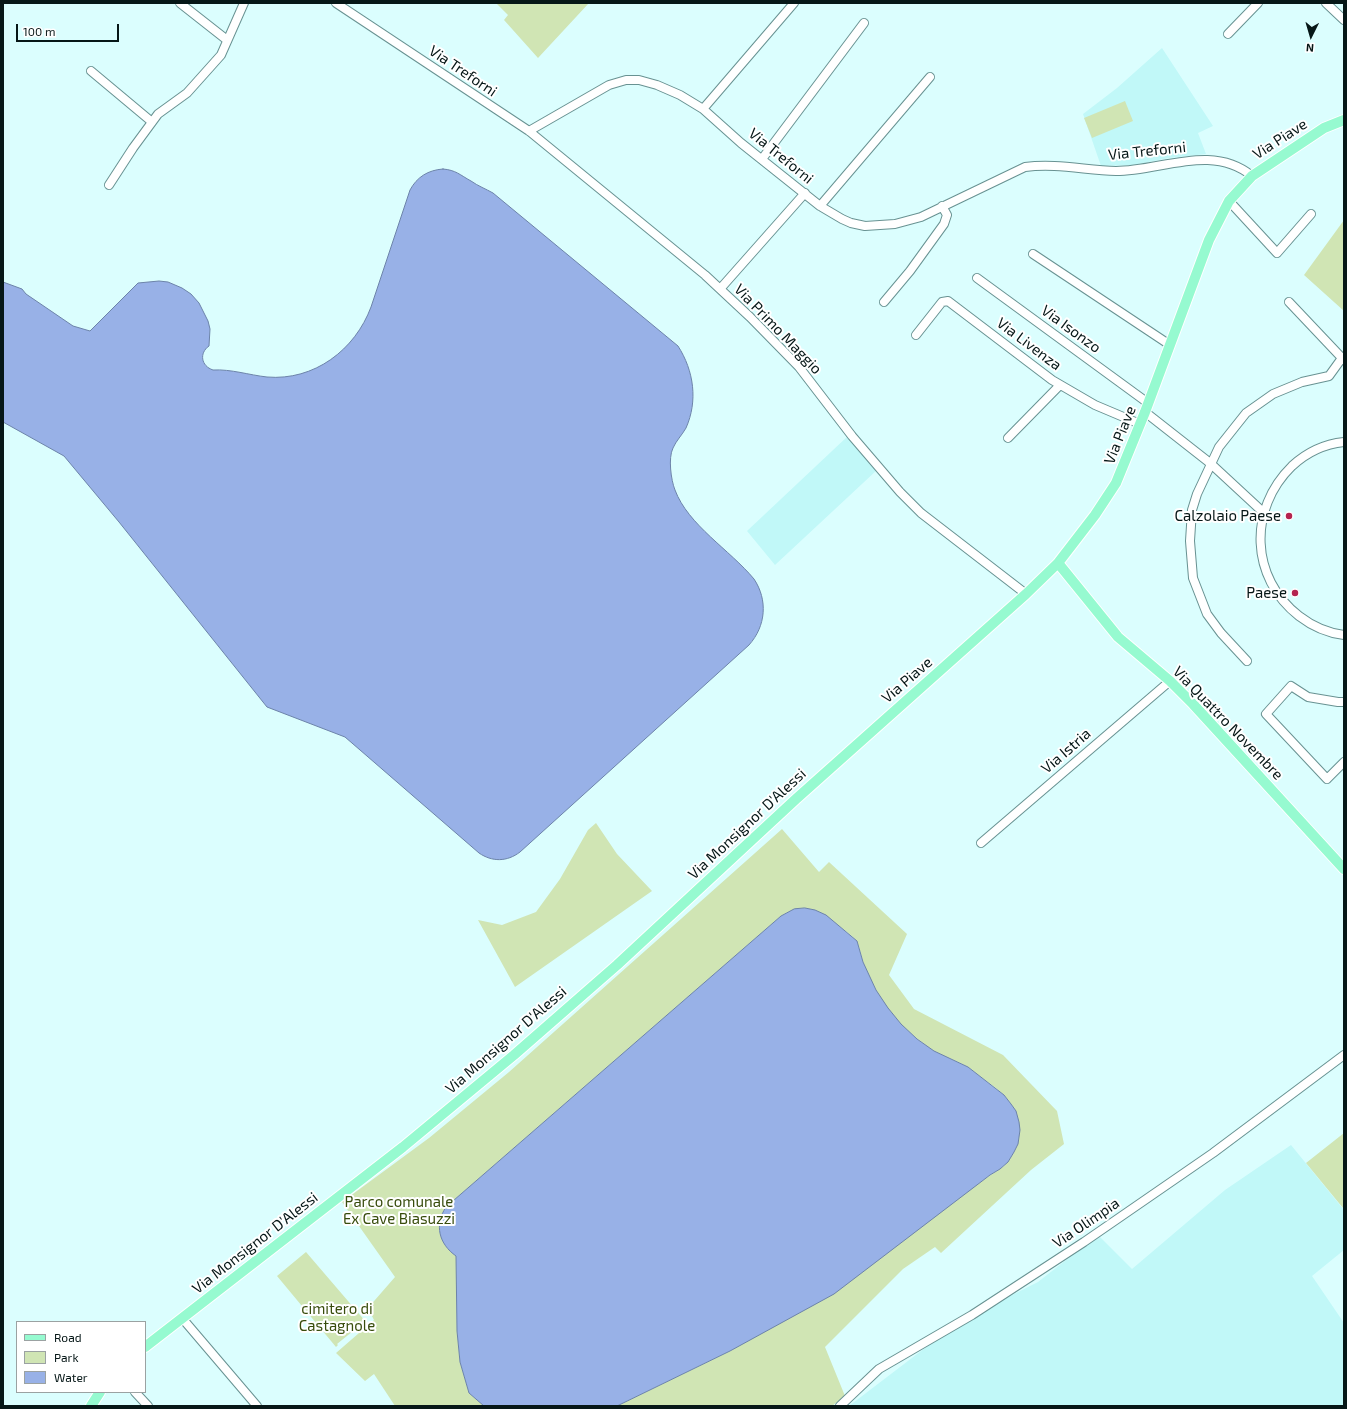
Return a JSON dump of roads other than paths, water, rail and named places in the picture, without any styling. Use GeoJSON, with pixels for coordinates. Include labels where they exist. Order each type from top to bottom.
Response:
{"type":"FeatureCollection","features":[{"type":"Feature","properties":{"kind":"main road","name":"Via Piave"},"geometry":{"type":"LineString","coordinates":[[868,734],[1026,594],[1058,563],[1095,515],[1116,483],[1147,408],[1209,240],[1228,202],[1252,176],[1324,128],[1344,120]]}},
{"type":"Feature","properties":{"kind":"main road","name":"Via Quattro Novembre"},"geometry":{"type":"LineString","coordinates":[[1058,563],[1118,637],[1170,681],[1193,704],[1344,869]]}},
{"type":"Feature","properties":{"kind":"main road","name":"Via Monsignor D'Alessi"},"geometry":{"type":"LineString","coordinates":[[146,1346],[398,1151],[514,1055],[617,965],[868,734]]}},
{"type":"Feature","properties":{"kind":"main road"},"geometry":{"type":"LineString","coordinates":[[91,1406],[99,1393]]}},
{"type":"Feature","properties":{"kind":"street"},"geometry":{"type":"LineString","coordinates":[[180,3],[228,40]]}},
{"type":"Feature","properties":{"kind":"street"},"geometry":{"type":"LineString","coordinates":[[109,185],[133,148],[158,114],[187,93],[221,55],[244,3]]}},
{"type":"Feature","properties":{"kind":"street","name":"Via Treforni"},"geometry":{"type":"LineString","coordinates":[[336,3],[529,131],[609,85],[626,80],[639,80],[680,94],[704,109],[741,143],[820,206],[851,223],[865,226],[895,224],[921,217],[1025,167],[1040,165],[1117,171],[1181,161],[1201,160],[1230,163],[1244,169],[1252,176]]}},
{"type":"Feature","properties":{"kind":"street"},"geometry":{"type":"LineString","coordinates":[[704,109],[794,3]]}},
{"type":"Feature","properties":{"kind":"street"},"geometry":{"type":"LineString","coordinates":[[1228,34],[1258,3]]}},
{"type":"Feature","properties":{"kind":"street"},"geometry":{"type":"LineString","coordinates":[[1326,3],[1344,20]]}},
{"type":"Feature","properties":{"kind":"street"},"geometry":{"type":"LineString","coordinates":[[762,159],[864,23]]}},
{"type":"Feature","properties":{"kind":"street"},"geometry":{"type":"LineString","coordinates":[[91,71],[152,122]]}},
{"type":"Feature","properties":{"kind":"street"},"geometry":{"type":"LineString","coordinates":[[820,206],[930,77]]}},
{"type":"Feature","properties":{"kind":"street","name":"Via Primo Maggio"},"geometry":{"type":"LineString","coordinates":[[529,131],[720,288],[799,367],[852,436],[900,492],[921,513],[1026,594]]}},
{"type":"Feature","properties":{"kind":"street"},"geometry":{"type":"LineString","coordinates":[[720,288],[805,193]]}},
{"type":"Feature","properties":{"kind":"street"},"geometry":{"type":"LineString","coordinates":[[1228,202],[1277,252],[1311,214]]}},
{"type":"Feature","properties":{"kind":"street"},"geometry":{"type":"LineString","coordinates":[[884,302],[910,271],[944,224],[946,215],[942,206]]}},
{"type":"Feature","properties":{"kind":"street"},"geometry":{"type":"LineString","coordinates":[[1033,254],[1170,345]]}},
{"type":"Feature","properties":{"kind":"street","name":"Via Isonzo"},"geometry":{"type":"LineString","coordinates":[[977,278],[1147,408],[1264,513]]}},
{"type":"Feature","properties":{"kind":"street","name":"Via Livenza"},"geometry":{"type":"LineString","coordinates":[[916,334],[942,302],[948,301],[1052,380],[1095,405],[1140,424]]}},
{"type":"Feature","properties":{"kind":"street"},"geometry":{"type":"LineString","coordinates":[[1247,661],[1220,633],[1208,614],[1193,578],[1190,541],[1192,510],[1210,463],[1219,447],[1246,413],[1273,394],[1302,382],[1329,376],[1343,359],[1289,302]]}},
{"type":"Feature","properties":{"kind":"street"},"geometry":{"type":"LineString","coordinates":[[1008,438],[1060,385]]}},
{"type":"Feature","properties":{"kind":"street"},"geometry":{"type":"LineString","coordinates":[[1344,442],[1316,450],[1298,461],[1283,476],[1271,493],[1264,513],[1261,531],[1261,548],[1266,571],[1270,582],[1280,597],[1291,610],[1305,621],[1321,629],[1344,635]]}},
{"type":"Feature","properties":{"kind":"street","name":"Via Istria"},"geometry":{"type":"LineString","coordinates":[[981,843],[1170,681]]}},
{"type":"Feature","properties":{"kind":"street"},"geometry":{"type":"LineString","coordinates":[[1344,702],[1308,697],[1290,686],[1266,714],[1328,779],[1344,762]]}},
{"type":"Feature","properties":{"kind":"street","name":"Via Olimpia"},"geometry":{"type":"LineString","coordinates":[[840,1406],[879,1369],[972,1315],[1084,1242],[1213,1153],[1344,1055]]}},
{"type":"Feature","properties":{"kind":"street"},"geometry":{"type":"LineString","coordinates":[[182,1318],[256,1406]]}},
{"type":"Feature","properties":{"kind":"street"},"geometry":{"type":"LineString","coordinates":[[136,1393],[148,1406]]}},
{"type":"Feature","properties":{"kind":"water"},"geometry":{"type":"Polygon","coordinates":[[[443,169],[458,173],[493,193],[678,346],[688,366],[691,376],[693,397],[690,418],[686,428],[671,452],[671,475],[675,490],[689,515],[754,579],[759,587],[763,604],[762,621],[759,630],[749,645],[520,852],[510,858],[500,860],[489,858],[479,853],[345,737],[267,707],[119,522],[64,456],[3,422],[3,282],[22,289],[26,294],[73,326],[90,331],[138,283],[159,281],[168,282],[191,294],[199,303],[208,321],[210,329],[209,346],[204,352],[203,356],[206,366],[213,370],[233,371],[267,377],[284,377],[301,374],[331,360],[355,337],[364,323],[371,307],[410,190],[416,181],[424,175],[432,171],[443,169]]]}},
{"type":"Feature","properties":{"kind":"water"},"geometry":{"type":"Polygon","coordinates":[[[805,908],[815,910],[826,915],[857,941],[863,962],[876,990],[901,1024],[917,1039],[934,1051],[968,1067],[1004,1095],[1016,1111],[1020,1130],[1018,1144],[1008,1162],[834,1294],[730,1351],[617,1406],[484,1406],[469,1393],[460,1362],[457,1331],[456,1256],[450,1251],[442,1240],[439,1227],[442,1214],[446,1207],[781,916],[794,909],[805,908]]]}},
{"type":"Feature","properties":{"kind":"place","name":"Calzolaio Paese"},"geometry":{"type":"Point","coordinates":[1289,516]}},
{"type":"Feature","properties":{"kind":"place","name":"Paese"},"geometry":{"type":"Point","coordinates":[1295,593]}},
{"type":"Feature","properties":{"kind":"park label","name":"Parco comunale Ex Cave Biasuzzi"},"geometry":{"type":"Point","coordinates":[399,1210]}},
{"type":"Feature","properties":{"kind":"park label","name":"cimitero di Castagnole"},"geometry":{"type":"Point","coordinates":[337,1318]}}]}
